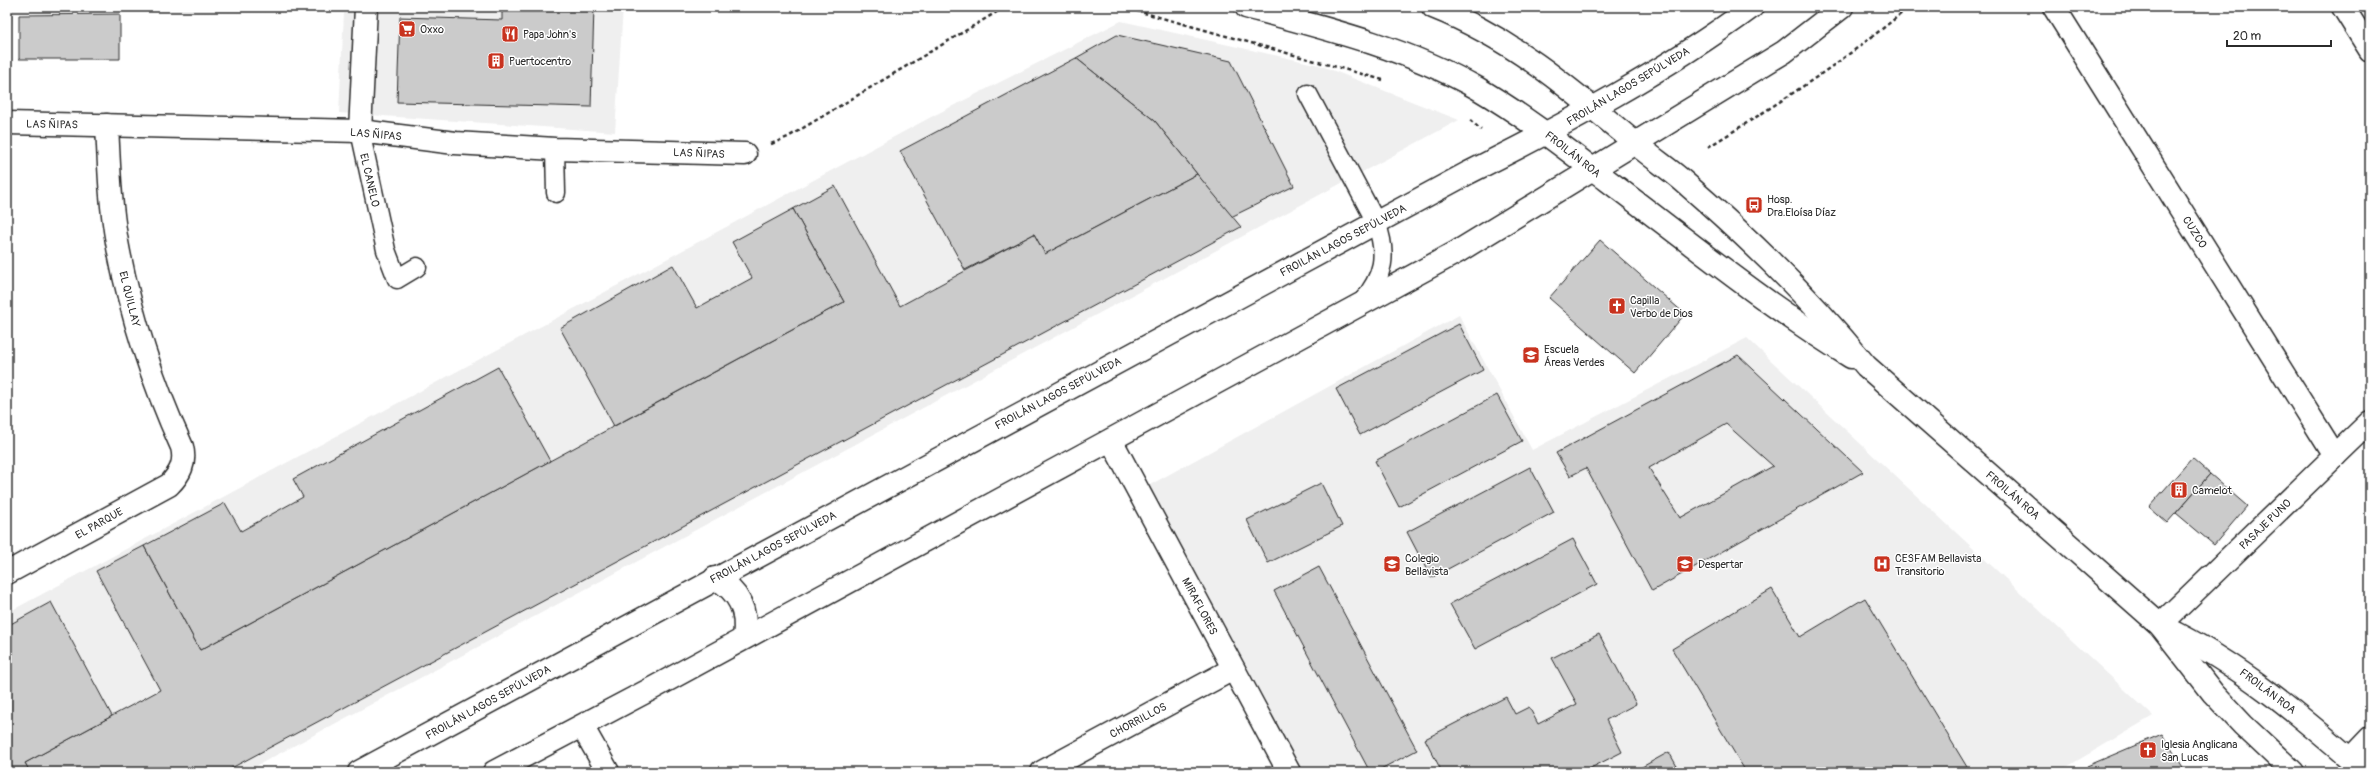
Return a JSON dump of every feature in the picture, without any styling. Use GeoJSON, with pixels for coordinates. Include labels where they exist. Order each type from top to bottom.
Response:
{"type":"FeatureCollection","features":[{"type":"Feature","properties":{"kind":"street","name":"EL CANELO"},"geometry":{"type":"LineString","coordinates":[[360,132],[366,7]]}},
{"type":"Feature","properties":{"kind":"street","name":"FROILÁN ROA"},"geometry":{"type":"LineString","coordinates":[[1246,7],[1317,26],[1396,51],[1436,68],[1475,88],[1547,134],[1763,299],[1806,329],[1866,366],[2160,625],[2214,693],[2243,725],[2293,772]]}},
{"type":"Feature","properties":{"kind":"street","name":"FROILÁN ROA"},"geometry":{"type":"LineString","coordinates":[[1433,7],[1492,35],[1561,81],[1594,106],[1636,144],[1683,180],[1748,238],[1831,322],[1866,366]]}},
{"type":"Feature","properties":{"kind":"street","name":"FROILÁN LAGOS SEPÚLVEDA"},"geometry":{"type":"LineString","coordinates":[[359,772],[391,764],[715,578],[1376,222],[1547,134],[1690,49],[1752,7]]}},
{"type":"Feature","properties":{"kind":"street"},"geometry":{"type":"LineString","coordinates":[[494,772],[1357,308],[1457,252],[1594,170],[1784,52],[1842,7]]}},
{"type":"Feature","properties":{"kind":"street","name":"CUZCO"},"geometry":{"type":"LineString","coordinates":[[2054,7],[2335,456]]}},
{"type":"Feature","properties":{"kind":"street"},"geometry":{"type":"LineString","coordinates":[[2343,7],[2370,50]]}},
{"type":"Feature","properties":{"kind":"street","name":"LAS ÑIPAS"},"geometry":{"type":"LineString","coordinates":[[7,123],[360,132],[455,143],[555,148],[745,154]]}},
{"type":"Feature","properties":{"kind":"street","name":"EL QUILLAY"},"geometry":{"type":"LineString","coordinates":[[107,125],[110,183],[115,227],[129,298],[146,358],[182,447],[184,456],[183,465]]}},
{"type":"Feature","properties":{"kind":"street","name":"PASAJE PUNO"},"geometry":{"type":"LineString","coordinates":[[2160,625],[2370,422]]}},
{"type":"Feature","properties":{"kind":"street","name":"MIRAFLORES"},"geometry":{"type":"LineString","coordinates":[[1112,440],[1289,772]]}},
{"type":"Feature","properties":{"kind":"street","name":"EL PARQUE"},"geometry":{"type":"LineString","coordinates":[[7,573],[169,485],[178,476],[183,465]]}},
{"type":"Feature","properties":{"kind":"street"},"geometry":{"type":"LineString","coordinates":[[715,578],[733,590],[739,599],[744,612],[744,638]]}},
{"type":"Feature","properties":{"kind":"street","name":"FROILÁN ROA"},"geometry":{"type":"LineString","coordinates":[[2160,625],[2196,642],[2254,680],[2291,707],[2358,765]]}},
{"type":"Feature","properties":{"kind":"street","name":"CHORRILLOS"},"geometry":{"type":"LineString","coordinates":[[1042,772],[1234,669]]}},
{"type":"Feature","properties":{"kind":"street"},"geometry":{"type":"LineString","coordinates":[[582,726],[608,772]]}},
{"type":"Feature","properties":{"kind":"street"},"geometry":{"type":"LineString","coordinates":[[2358,765],[2370,738]]}},
{"type":"Feature","properties":{"kind":"lane"},"geometry":{"type":"LineString","coordinates":[[1308,94],[1376,222],[1382,239],[1382,268],[1377,282],[1357,308]]}},
{"type":"Feature","properties":{"kind":"lane","name":"EL CANELO"},"geometry":{"type":"LineString","coordinates":[[360,132],[386,250],[397,278],[417,267]]}},
{"type":"Feature","properties":{"kind":"lane"},"geometry":{"type":"LineString","coordinates":[[555,148],[556,193]]}},
{"type":"Feature","properties":{"kind":"path"},"geometry":{"type":"LineString","coordinates":[[745,154],[788,137],[1004,7]]}},
{"type":"Feature","properties":{"kind":"path"},"geometry":{"type":"LineString","coordinates":[[1123,7],[1385,81]]}},
{"type":"Feature","properties":{"kind":"path"},"geometry":{"type":"LineString","coordinates":[[1708,147],[1772,108],[1833,67],[1909,7]]}},
{"type":"Feature","properties":{"kind":"path"},"geometry":{"type":"LineString","coordinates":[[1466,117],[1481,130]]}},
{"type":"Feature","properties":{"kind":"shaded area"},"geometry":{"type":"Polygon","coordinates":[[[7,7],[623,7],[615,132],[339,113],[344,13],[7,11],[7,7]]]}},
{"type":"Feature","properties":{"kind":"shaded area"},"geometry":{"type":"Polygon","coordinates":[[[1121,21],[1319,65],[1459,120],[245,772],[7,772],[7,613],[933,116],[1121,21]]]}},
{"type":"Feature","properties":{"kind":"shaded area"},"geometry":{"type":"Polygon","coordinates":[[[1459,315],[1532,450],[1747,338],[2153,716],[2058,772],[1298,772],[1148,486],[1459,315]]]}},
{"type":"Feature","properties":{"kind":"building","name":"Puertocentro"},"geometry":{"type":"Polygon","coordinates":[[[502,7],[594,7],[591,107],[397,102],[400,17],[502,20],[502,7]]]}},
{"type":"Feature","properties":{"kind":"building"},"geometry":{"type":"Polygon","coordinates":[[[120,14],[120,59],[19,59],[19,15],[120,14]]]}},
{"type":"Feature","properties":{"kind":"building"},"geometry":{"type":"Polygon","coordinates":[[[7,15],[11,15],[8,81],[7,81],[7,15]]]}},
{"type":"Feature","properties":{"kind":"building"},"geometry":{"type":"Polygon","coordinates":[[[1117,35],[1231,61],[1294,186],[1231,217],[1155,121],[1076,58],[1117,35]]]}},
{"type":"Feature","properties":{"kind":"building"},"geometry":{"type":"Polygon","coordinates":[[[1076,58],[1155,121],[1197,174],[1045,254],[1034,234],[965,270],[900,151],[1076,58]]]}},
{"type":"Feature","properties":{"kind":"building"},"geometry":{"type":"Polygon","coordinates":[[[1197,174],[1241,227],[224,772],[30,772],[25,763],[160,690],[96,571],[144,546],[200,650],[844,302],[793,209],[835,186],[900,306],[1034,234],[1045,254],[1197,174]]]}},
{"type":"Feature","properties":{"kind":"building"},"geometry":{"type":"Polygon","coordinates":[[[793,209],[844,302],[614,426],[560,328],[673,265],[697,308],[752,278],[732,242],[793,209]]]}},
{"type":"Feature","properties":{"kind":"building","name":"Capilla Verbo de Dios"},"geometry":{"type":"Polygon","coordinates":[[[1600,240],[1685,314],[1635,373],[1549,298],[1600,240]]]}},
{"type":"Feature","properties":{"kind":"building"},"geometry":{"type":"Polygon","coordinates":[[[1459,324],[1483,370],[1360,435],[1336,389],[1459,324]]]}},
{"type":"Feature","properties":{"kind":"building"},"geometry":{"type":"Polygon","coordinates":[[[1738,355],[1863,472],[1652,591],[1586,468],[1570,476],[1556,453],[1738,355]],[[1726,424],[1649,468],[1680,518],[1773,466],[1726,424]]]}},
{"type":"Feature","properties":{"kind":"building"},"geometry":{"type":"Polygon","coordinates":[[[498,367],[550,461],[200,650],[144,546],[225,503],[241,531],[303,497],[293,479],[498,367]]]}},
{"type":"Feature","properties":{"kind":"building"},"geometry":{"type":"Polygon","coordinates":[[[1497,395],[1522,441],[1399,507],[1375,461],[1497,395]]]}},
{"type":"Feature","properties":{"kind":"building","name":"Camelot"},"geometry":{"type":"Polygon","coordinates":[[[2192,458],[2210,474],[2167,523],[2149,507],[2192,458]]]}},
{"type":"Feature","properties":{"kind":"building"},"geometry":{"type":"Polygon","coordinates":[[[1530,467],[1554,512],[1431,578],[1407,532],[1530,467]]]}},
{"type":"Feature","properties":{"kind":"building"},"geometry":{"type":"Polygon","coordinates":[[[2210,474],[2247,506],[2214,545],[2176,513],[2210,474]]]}},
{"type":"Feature","properties":{"kind":"building"},"geometry":{"type":"Polygon","coordinates":[[[1321,483],[1342,526],[1268,563],[1247,520],[1321,483]]]}},
{"type":"Feature","properties":{"kind":"building"},"geometry":{"type":"Polygon","coordinates":[[[1573,539],[1597,584],[1475,649],[1450,604],[1573,539]]]}},
{"type":"Feature","properties":{"kind":"building"},"geometry":{"type":"Polygon","coordinates":[[[1319,567],[1417,750],[1375,772],[1370,772],[1274,591],[1319,567]]]}},
{"type":"Feature","properties":{"kind":"building"},"geometry":{"type":"Polygon","coordinates":[[[1772,589],[1800,637],[1865,598],[1970,772],[1746,772],[1672,649],[1772,589]]]}},
{"type":"Feature","properties":{"kind":"building"},"geometry":{"type":"Polygon","coordinates":[[[51,602],[112,716],[25,763],[30,772],[7,772],[7,626],[51,602]]]}},
{"type":"Feature","properties":{"kind":"building"},"geometry":{"type":"Polygon","coordinates":[[[1599,634],[1636,704],[1606,720],[1622,752],[1583,772],[1442,772],[1425,739],[1506,697],[1515,714],[1529,707],[1538,724],[1577,704],[1552,658],[1599,634]]]}},
{"type":"Feature","properties":{"kind":"building","name":"Iglesia Anglicana San Lucas"},"geometry":{"type":"Polygon","coordinates":[[[2162,734],[2186,772],[2090,772],[2087,766],[2162,734]]]}},
{"type":"Feature","properties":{"kind":"building"},"geometry":{"type":"Polygon","coordinates":[[[1669,752],[1680,772],[1633,772],[1669,752]]]}},
{"type":"Feature","properties":{"kind":"place","name":"Oxxo"},"geometry":{"type":"Point","coordinates":[407,29]}},
{"type":"Feature","properties":{"kind":"place","name":"Papa John's"},"geometry":{"type":"Point","coordinates":[510,34]}},
{"type":"Feature","properties":{"kind":"place","name":"Puertocentro"},"geometry":{"type":"Point","coordinates":[496,61]}},
{"type":"Feature","properties":{"kind":"place","name":"Hosp. Dra.Eloísa Díaz"},"geometry":{"type":"Point","coordinates":[1754,205]}},
{"type":"Feature","properties":{"kind":"place","name":"Capilla Verbo de Dios"},"geometry":{"type":"Point","coordinates":[1617,306]}},
{"type":"Feature","properties":{"kind":"place","name":"Escuela Áreas Verdes"},"geometry":{"type":"Point","coordinates":[1531,355]}},
{"type":"Feature","properties":{"kind":"place","name":"Camelot"},"geometry":{"type":"Point","coordinates":[2179,490]}},
{"type":"Feature","properties":{"kind":"place","name":"Colegio Bellavista"},"geometry":{"type":"Point","coordinates":[1392,564]}},
{"type":"Feature","properties":{"kind":"place","name":"Despertar"},"geometry":{"type":"Point","coordinates":[1685,564]}},
{"type":"Feature","properties":{"kind":"place","name":"CESFAM Bellavista Transitorio"},"geometry":{"type":"Point","coordinates":[1882,564]}},
{"type":"Feature","properties":{"kind":"place","name":"Iglesia Anglicana San Lucas"},"geometry":{"type":"Point","coordinates":[2148,750]}}]}
